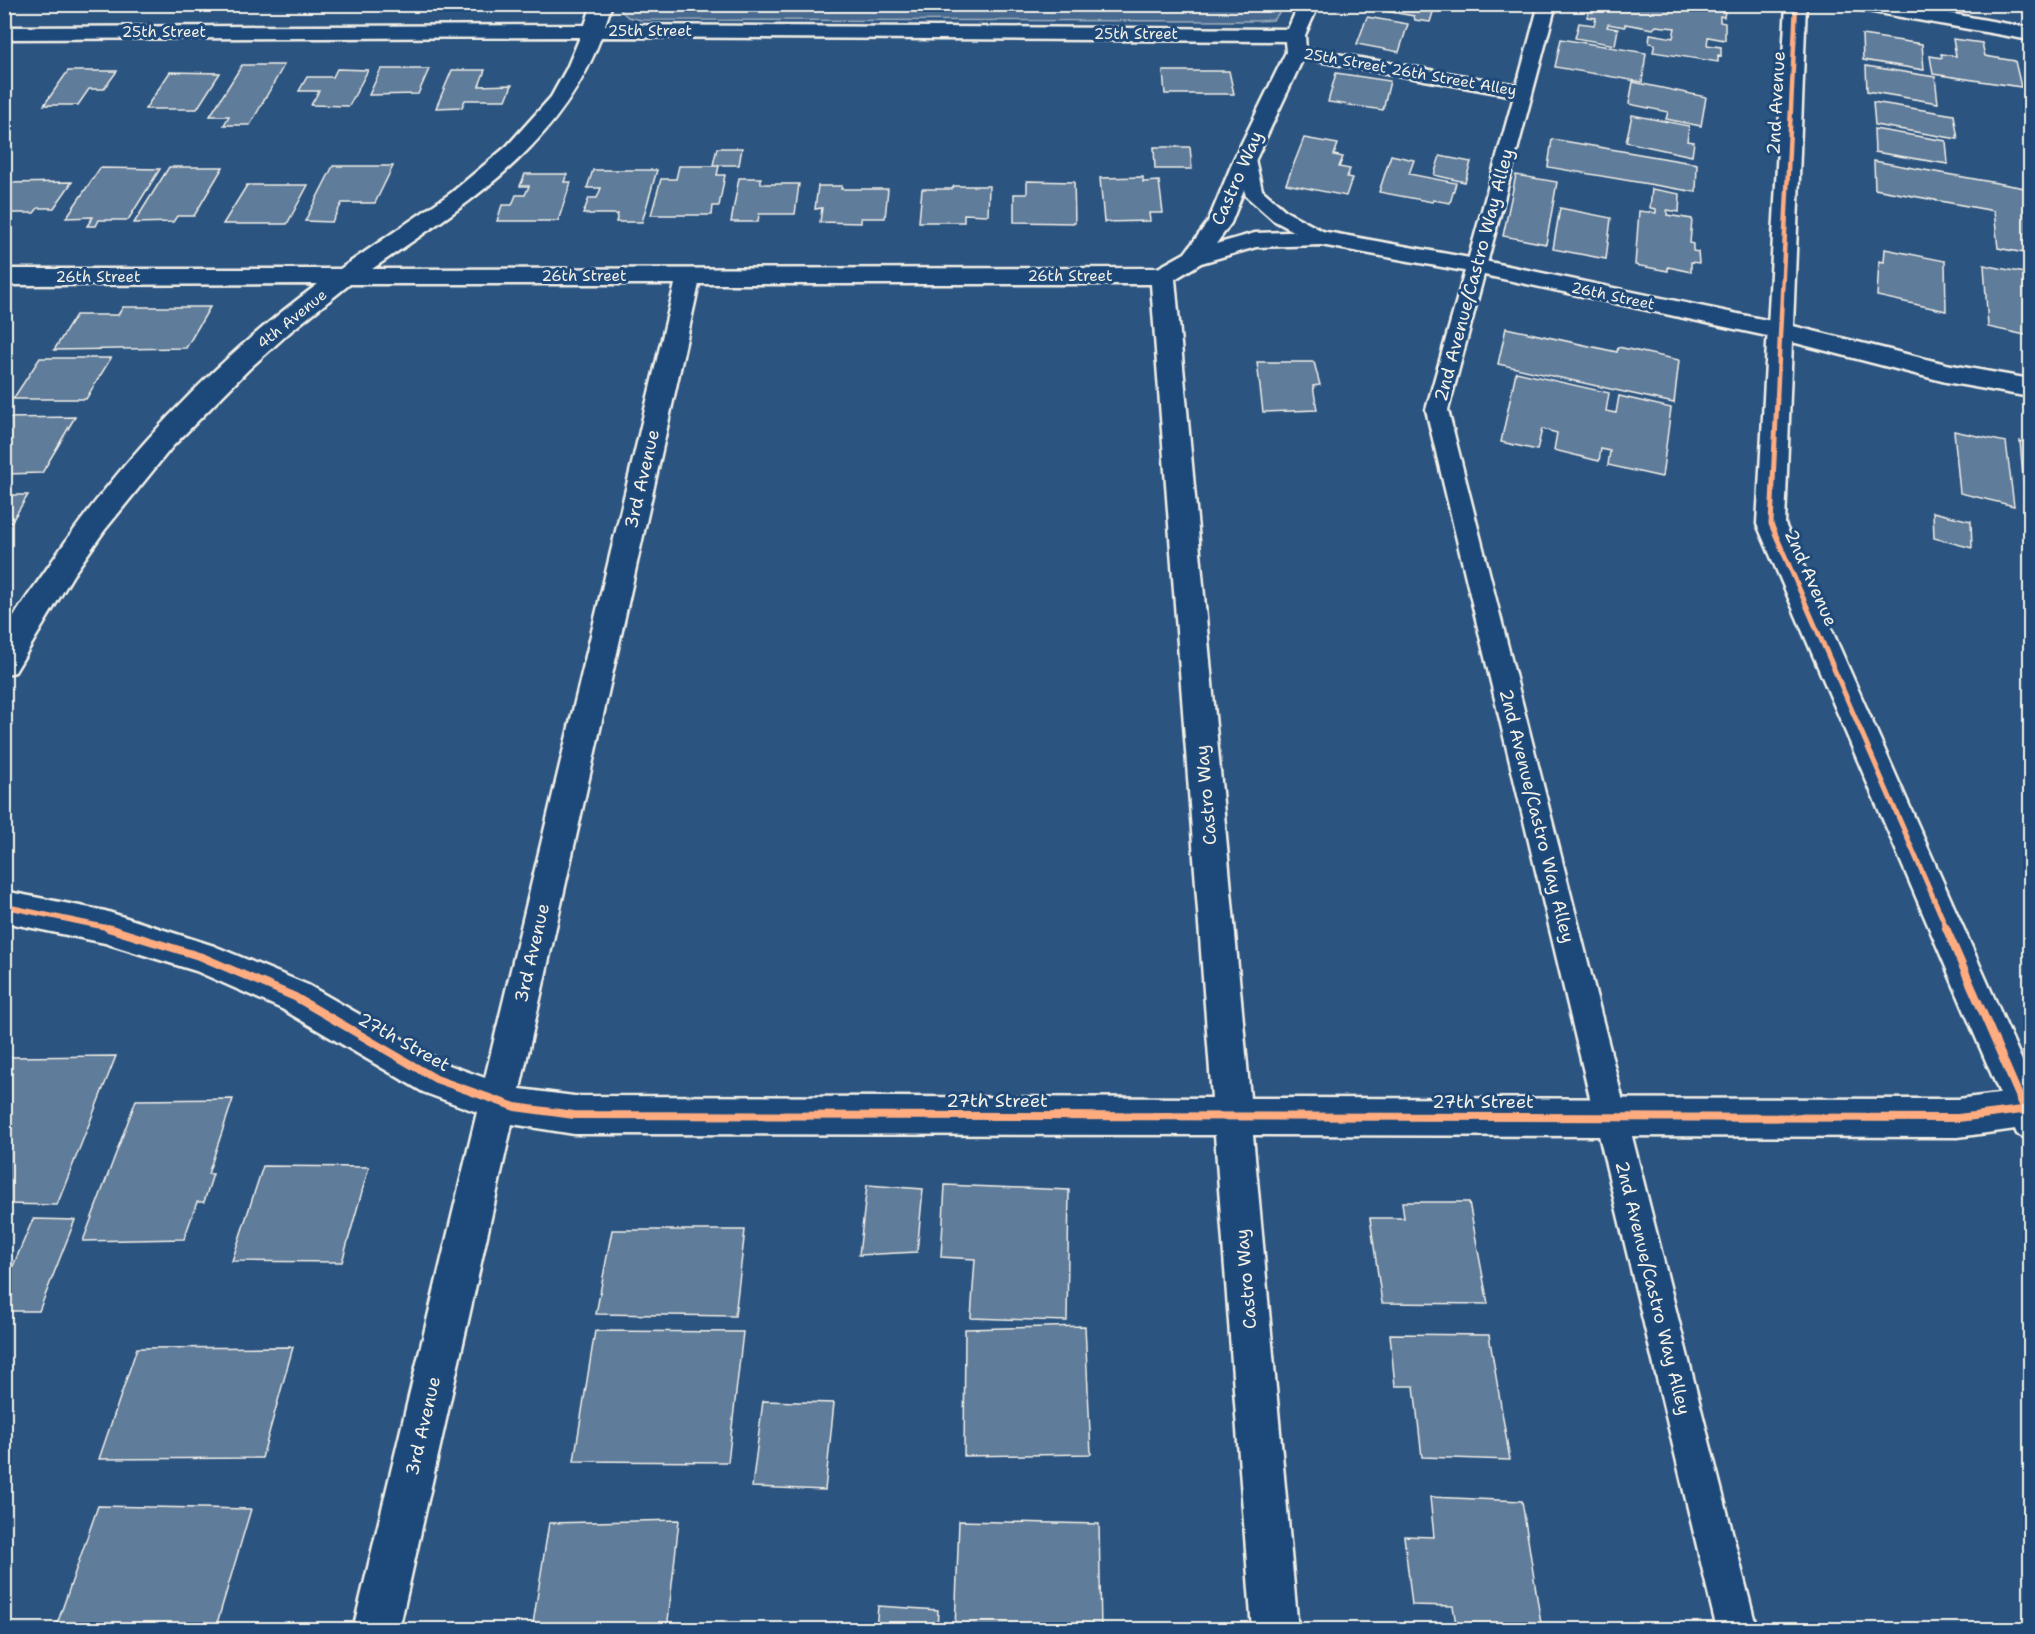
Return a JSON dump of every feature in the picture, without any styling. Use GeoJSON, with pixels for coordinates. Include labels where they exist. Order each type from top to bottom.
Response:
{"type":"FeatureCollection","features":[{"type":"Feature","properties":{"kind":"street","name":"4th Avenue"},"geometry":{"type":"LineString","coordinates":[[4,663],[30,617],[90,527],[155,447],[237,366],[285,323],[346,277],[434,218],[489,176],[532,134],[567,90],[602,4]]}},
{"type":"Feature","properties":{"kind":"street","name":"Castro Way"},"geometry":{"type":"LineString","coordinates":[[1275,1629],[1163,276],[1194,258],[1219,223],[1296,44],[1309,4]]}},
{"type":"Feature","properties":{"kind":"street","name":"2nd Avenue"},"geometry":{"type":"LineString","coordinates":[[1796,4],[1771,524],[2029,1113]]}},
{"type":"Feature","properties":{"kind":"street"},"geometry":{"type":"LineString","coordinates":[[1862,4],[2031,34]]}},
{"type":"Feature","properties":{"kind":"street","name":"25th Street"},"geometry":{"type":"LineString","coordinates":[[4,33],[592,31],[1296,44]]}},
{"type":"Feature","properties":{"kind":"street","name":"26th Street"},"geometry":{"type":"LineString","coordinates":[[1194,258],[1255,240],[1321,238],[1475,266],[1780,332],[1946,373],[2031,388]]}},
{"type":"Feature","properties":{"kind":"street","name":"3rd Avenue"},"geometry":{"type":"LineString","coordinates":[[376,1629],[689,276]]}},
{"type":"Feature","properties":{"kind":"street","name":"26th Street"},"geometry":{"type":"LineString","coordinates":[[4,277],[1163,276]]}},
{"type":"Feature","properties":{"kind":"street","name":"27th Street"},"geometry":{"type":"LineString","coordinates":[[4,906],[105,927],[202,957],[295,997],[436,1079],[515,1107],[574,1115],[1958,1118],[2029,1113]]}},
{"type":"Feature","properties":{"kind":"lane","name":"2nd Avenue/Castro Way Alley"},"geometry":{"type":"LineString","coordinates":[[1548,4],[1437,410],[1737,1629]]}},
{"type":"Feature","properties":{"kind":"lane","name":"25th Street 26th Street Alley"},"geometry":{"type":"LineString","coordinates":[[1296,44],[1525,92]]}},
{"type":"Feature","properties":{"kind":"lane"},"geometry":{"type":"LineString","coordinates":[[1245,159],[1253,192],[1280,216],[1321,238]]}},
{"type":"Feature","properties":{"kind":"shaded area"},"geometry":{"type":"Polygon","coordinates":[[[622,4],[1286,5],[1273,20],[1257,21],[641,20],[628,17],[621,11],[622,4]]]}},
{"type":"Feature","properties":{"kind":"building"},"geometry":{"type":"Polygon","coordinates":[[[1368,4],[1431,4],[1435,6],[1430,22],[1415,20],[1414,16],[1367,8],[1368,4]]]}},
{"type":"Feature","properties":{"kind":"building"},"geometry":{"type":"Polygon","coordinates":[[[1590,4],[1688,4],[1725,11],[1724,17],[1720,16],[1720,22],[1725,23],[1725,40],[1708,37],[1707,45],[1721,47],[1721,56],[1718,55],[1718,62],[1653,52],[1655,44],[1649,43],[1650,34],[1673,38],[1675,28],[1656,26],[1653,29],[1625,24],[1625,27],[1608,24],[1607,27],[1618,29],[1615,45],[1575,38],[1579,23],[1594,25],[1596,18],[1587,17],[1590,4]]]}},
{"type":"Feature","properties":{"kind":"building"},"geometry":{"type":"Polygon","coordinates":[[[1367,17],[1408,24],[1399,52],[1357,44],[1367,17]]]}},
{"type":"Feature","properties":{"kind":"building"},"geometry":{"type":"Polygon","coordinates":[[[1862,35],[1922,44],[1924,70],[1863,60],[1862,35]]]}},
{"type":"Feature","properties":{"kind":"building"},"geometry":{"type":"Polygon","coordinates":[[[1561,39],[1646,53],[1642,82],[1555,67],[1561,39]]]}},
{"type":"Feature","properties":{"kind":"building"},"geometry":{"type":"Polygon","coordinates":[[[1953,39],[1982,43],[1985,56],[2015,61],[2021,87],[1933,74],[1930,56],[1942,58],[1941,54],[1956,56],[1953,39]]]}},
{"type":"Feature","properties":{"kind":"building"},"geometry":{"type":"Polygon","coordinates":[[[242,65],[284,65],[250,125],[224,125],[229,116],[210,116],[242,65]]]}},
{"type":"Feature","properties":{"kind":"building"},"geometry":{"type":"Polygon","coordinates":[[[1866,66],[1935,77],[1938,103],[1867,91],[1866,66]]]}},
{"type":"Feature","properties":{"kind":"building"},"geometry":{"type":"Polygon","coordinates":[[[337,69],[368,70],[349,106],[311,105],[319,91],[299,91],[307,77],[333,77],[337,69]]]}},
{"type":"Feature","properties":{"kind":"building"},"geometry":{"type":"Polygon","coordinates":[[[381,69],[429,69],[418,94],[369,95],[381,69]]]}},
{"type":"Feature","properties":{"kind":"building"},"geometry":{"type":"Polygon","coordinates":[[[452,70],[485,70],[479,86],[512,85],[506,100],[465,100],[462,107],[436,108],[452,70]]]}},
{"type":"Feature","properties":{"kind":"building"},"geometry":{"type":"Polygon","coordinates":[[[68,71],[117,71],[104,89],[89,89],[78,105],[44,105],[68,71]]]}},
{"type":"Feature","properties":{"kind":"building"},"geometry":{"type":"Polygon","coordinates":[[[1163,71],[1229,71],[1234,94],[1165,94],[1163,71]]]}},
{"type":"Feature","properties":{"kind":"building"},"geometry":{"type":"Polygon","coordinates":[[[170,72],[220,73],[197,109],[145,109],[170,72]]]}},
{"type":"Feature","properties":{"kind":"building"},"geometry":{"type":"Polygon","coordinates":[[[1336,73],[1390,81],[1383,110],[1328,102],[1336,73]]]}},
{"type":"Feature","properties":{"kind":"building"},"geometry":{"type":"Polygon","coordinates":[[[1633,82],[1706,97],[1701,126],[1666,119],[1668,112],[1629,104],[1633,82]]]}},
{"type":"Feature","properties":{"kind":"building"},"geometry":{"type":"Polygon","coordinates":[[[1873,102],[1954,115],[1958,139],[1875,125],[1873,102]]]}},
{"type":"Feature","properties":{"kind":"building"},"geometry":{"type":"Polygon","coordinates":[[[1632,115],[1689,126],[1687,141],[1694,142],[1692,156],[1626,142],[1632,115]]]}},
{"type":"Feature","properties":{"kind":"building"},"geometry":{"type":"Polygon","coordinates":[[[1874,129],[1946,141],[1948,164],[1875,152],[1874,129]]]}},
{"type":"Feature","properties":{"kind":"building"},"geometry":{"type":"Polygon","coordinates":[[[1304,138],[1338,144],[1334,155],[1343,157],[1339,167],[1350,169],[1347,177],[1352,178],[1346,196],[1286,184],[1304,138]]]}},
{"type":"Feature","properties":{"kind":"building"},"geometry":{"type":"Polygon","coordinates":[[[1552,139],[1697,164],[1696,192],[1548,167],[1552,139]]]}},
{"type":"Feature","properties":{"kind":"building"},"geometry":{"type":"Polygon","coordinates":[[[1154,147],[1190,147],[1192,169],[1155,169],[1154,147]]]}},
{"type":"Feature","properties":{"kind":"building"},"geometry":{"type":"Polygon","coordinates":[[[717,148],[742,148],[739,165],[713,165],[717,148]]]}},
{"type":"Feature","properties":{"kind":"building"},"geometry":{"type":"Polygon","coordinates":[[[1391,155],[1414,160],[1409,174],[1456,183],[1450,203],[1379,192],[1391,155]]]}},
{"type":"Feature","properties":{"kind":"building"},"geometry":{"type":"Polygon","coordinates":[[[1440,156],[1471,162],[1465,182],[1434,175],[1440,156]]]}},
{"type":"Feature","properties":{"kind":"building"},"geometry":{"type":"Polygon","coordinates":[[[1874,161],[2030,189],[2030,254],[1998,248],[1994,211],[1875,189],[1874,161]]]}},
{"type":"Feature","properties":{"kind":"building"},"geometry":{"type":"Polygon","coordinates":[[[333,166],[393,166],[375,203],[342,203],[332,222],[305,221],[333,166]]]}},
{"type":"Feature","properties":{"kind":"building"},"geometry":{"type":"Polygon","coordinates":[[[679,166],[719,166],[717,175],[725,175],[719,206],[713,206],[712,215],[651,215],[661,179],[676,179],[679,166]]]}},
{"type":"Feature","properties":{"kind":"building"},"geometry":{"type":"Polygon","coordinates":[[[169,167],[223,167],[194,216],[177,216],[173,222],[134,223],[169,167]]]}},
{"type":"Feature","properties":{"kind":"building"},"geometry":{"type":"Polygon","coordinates":[[[100,168],[160,169],[128,220],[99,220],[96,226],[87,226],[93,217],[66,218],[100,168]]]}},
{"type":"Feature","properties":{"kind":"building"},"geometry":{"type":"Polygon","coordinates":[[[593,170],[657,170],[642,222],[616,222],[618,214],[583,214],[589,198],[597,198],[601,188],[587,188],[593,170]]]}},
{"type":"Feature","properties":{"kind":"building"},"geometry":{"type":"Polygon","coordinates":[[[525,174],[567,174],[564,182],[571,182],[558,221],[497,221],[502,205],[512,205],[516,195],[525,195],[529,186],[520,186],[525,174]]]}},
{"type":"Feature","properties":{"kind":"building"},"geometry":{"type":"Polygon","coordinates":[[[1516,175],[1557,182],[1546,244],[1503,236],[1516,175]]]}},
{"type":"Feature","properties":{"kind":"building"},"geometry":{"type":"Polygon","coordinates":[[[1143,177],[1143,182],[1159,181],[1163,213],[1149,213],[1150,221],[1104,222],[1100,178],[1143,177]]]}},
{"type":"Feature","properties":{"kind":"building"},"geometry":{"type":"Polygon","coordinates":[[[739,178],[761,178],[761,184],[799,184],[795,214],[759,214],[758,222],[731,222],[739,178]]]}},
{"type":"Feature","properties":{"kind":"building"},"geometry":{"type":"Polygon","coordinates":[[[1027,181],[1074,182],[1075,223],[1014,222],[1014,194],[1027,194],[1027,181]]]}},
{"type":"Feature","properties":{"kind":"building"},"geometry":{"type":"Polygon","coordinates":[[[72,182],[54,208],[38,208],[34,213],[4,213],[4,183],[72,182]]]}},
{"type":"Feature","properties":{"kind":"building"},"geometry":{"type":"Polygon","coordinates":[[[247,185],[308,185],[287,224],[223,224],[247,185]]]}},
{"type":"Feature","properties":{"kind":"building"},"geometry":{"type":"Polygon","coordinates":[[[818,186],[842,186],[841,189],[888,189],[885,218],[861,218],[861,223],[820,222],[822,208],[815,209],[818,186]]]}},
{"type":"Feature","properties":{"kind":"building"},"geometry":{"type":"Polygon","coordinates":[[[954,186],[989,186],[988,215],[964,214],[964,222],[919,222],[922,189],[952,189],[954,186]]]}},
{"type":"Feature","properties":{"kind":"building"},"geometry":{"type":"Polygon","coordinates":[[[1652,189],[1680,194],[1679,212],[1667,210],[1667,215],[1692,219],[1690,243],[1693,244],[1693,251],[1698,252],[1699,263],[1691,262],[1691,272],[1668,267],[1668,271],[1635,265],[1639,211],[1656,213],[1656,209],[1650,208],[1652,189]]]}},
{"type":"Feature","properties":{"kind":"building"},"geometry":{"type":"Polygon","coordinates":[[[1560,208],[1611,218],[1606,259],[1553,249],[1560,208]]]}},
{"type":"Feature","properties":{"kind":"building"},"geometry":{"type":"Polygon","coordinates":[[[1885,249],[1945,261],[1946,311],[1877,296],[1879,261],[1884,262],[1885,249]]]}},
{"type":"Feature","properties":{"kind":"building"},"geometry":{"type":"Polygon","coordinates":[[[1984,265],[2030,274],[2030,336],[1988,327],[1984,265]]]}},
{"type":"Feature","properties":{"kind":"building"},"geometry":{"type":"Polygon","coordinates":[[[123,307],[210,307],[186,348],[54,350],[76,315],[118,315],[123,307]]]}},
{"type":"Feature","properties":{"kind":"building"},"geometry":{"type":"Polygon","coordinates":[[[1506,328],[1617,352],[1618,347],[1679,360],[1674,403],[1498,364],[1506,328]]]}},
{"type":"Feature","properties":{"kind":"building"},"geometry":{"type":"Polygon","coordinates":[[[40,358],[111,358],[86,399],[13,399],[40,358]]]}},
{"type":"Feature","properties":{"kind":"building"},"geometry":{"type":"Polygon","coordinates":[[[1257,362],[1314,362],[1320,385],[1313,386],[1317,410],[1263,412],[1257,362]]]}},
{"type":"Feature","properties":{"kind":"building"},"geometry":{"type":"Polygon","coordinates":[[[1516,372],[1609,393],[1606,411],[1616,413],[1619,396],[1671,408],[1662,477],[1608,465],[1610,451],[1601,449],[1599,461],[1554,450],[1557,433],[1542,429],[1537,450],[1501,442],[1516,372]]]}},
{"type":"Feature","properties":{"kind":"building"},"geometry":{"type":"Polygon","coordinates":[[[75,417],[42,473],[4,474],[4,418],[75,417]]]}},
{"type":"Feature","properties":{"kind":"building"},"geometry":{"type":"Polygon","coordinates":[[[1954,431],[2006,442],[2014,506],[1960,493],[1954,431]]]}},
{"type":"Feature","properties":{"kind":"building"},"geometry":{"type":"Polygon","coordinates":[[[2020,441],[2030,443],[2030,500],[2025,499],[2020,441]]]}},
{"type":"Feature","properties":{"kind":"building"},"geometry":{"type":"Polygon","coordinates":[[[4,495],[28,495],[4,534],[4,495]]]}},
{"type":"Feature","properties":{"kind":"building"},"geometry":{"type":"Polygon","coordinates":[[[1933,512],[1971,521],[1972,548],[1934,538],[1933,512]]]}},
{"type":"Feature","properties":{"kind":"building"},"geometry":{"type":"Polygon","coordinates":[[[116,1056],[57,1205],[4,1204],[4,1064],[8,1057],[116,1056]]]}},
{"type":"Feature","properties":{"kind":"building"},"geometry":{"type":"Polygon","coordinates":[[[233,1099],[208,1174],[213,1174],[204,1202],[197,1202],[184,1239],[83,1241],[136,1100],[233,1099]]]}},
{"type":"Feature","properties":{"kind":"building"},"geometry":{"type":"Polygon","coordinates":[[[263,1166],[369,1167],[342,1262],[232,1261],[263,1166]]]}},
{"type":"Feature","properties":{"kind":"building"},"geometry":{"type":"Polygon","coordinates":[[[867,1185],[923,1189],[917,1252],[859,1255],[867,1185]]]}},
{"type":"Feature","properties":{"kind":"building"},"geometry":{"type":"Polygon","coordinates":[[[945,1185],[1069,1190],[1067,1321],[971,1318],[975,1259],[941,1257],[945,1185]]]}},
{"type":"Feature","properties":{"kind":"building"},"geometry":{"type":"Polygon","coordinates":[[[1402,1202],[1469,1202],[1488,1304],[1382,1303],[1370,1218],[1404,1218],[1402,1202]]]}},
{"type":"Feature","properties":{"kind":"building"},"geometry":{"type":"Polygon","coordinates":[[[33,1219],[75,1220],[39,1311],[4,1311],[4,1287],[33,1219]]]}},
{"type":"Feature","properties":{"kind":"building"},"geometry":{"type":"Polygon","coordinates":[[[612,1230],[745,1230],[735,1316],[596,1314],[612,1230]]]}},
{"type":"Feature","properties":{"kind":"building"},"geometry":{"type":"Polygon","coordinates":[[[1085,1326],[1091,1454],[964,1456],[965,1329],[1085,1326]]]}},
{"type":"Feature","properties":{"kind":"building"},"geometry":{"type":"Polygon","coordinates":[[[595,1331],[743,1332],[728,1462],[574,1461],[595,1331]]]}},
{"type":"Feature","properties":{"kind":"building"},"geometry":{"type":"Polygon","coordinates":[[[1390,1334],[1489,1335],[1510,1460],[1422,1457],[1414,1386],[1395,1386],[1390,1334]]]}},
{"type":"Feature","properties":{"kind":"building"},"geometry":{"type":"Polygon","coordinates":[[[293,1347],[262,1458],[99,1459],[137,1348],[293,1347]]]}},
{"type":"Feature","properties":{"kind":"building"},"geometry":{"type":"Polygon","coordinates":[[[763,1401],[834,1403],[825,1490],[752,1487],[763,1401]]]}},
{"type":"Feature","properties":{"kind":"building"},"geometry":{"type":"Polygon","coordinates":[[[1430,1497],[1522,1501],[1542,1630],[1457,1630],[1453,1606],[1412,1605],[1404,1536],[1434,1537],[1430,1497]]]}},
{"type":"Feature","properties":{"kind":"building"},"geometry":{"type":"Polygon","coordinates":[[[98,1506],[251,1509],[215,1630],[55,1630],[98,1506]]]}},
{"type":"Feature","properties":{"kind":"building"},"geometry":{"type":"Polygon","coordinates":[[[679,1520],[667,1630],[532,1630],[549,1523],[679,1520]]]}},
{"type":"Feature","properties":{"kind":"building"},"geometry":{"type":"Polygon","coordinates":[[[959,1521],[1099,1524],[1101,1630],[955,1630],[959,1521]]]}},
{"type":"Feature","properties":{"kind":"building"},"geometry":{"type":"Polygon","coordinates":[[[878,1606],[938,1610],[937,1630],[876,1630],[878,1606]]]}},
{"type":"Feature","properties":{"kind":"cycle path"},"geometry":{"type":"LineString","coordinates":[[1796,4],[1771,524],[2030,1121]]}},
{"type":"Feature","properties":{"kind":"cycle path"},"geometry":{"type":"LineString","coordinates":[[4,906],[105,927],[202,957],[295,997],[436,1079],[515,1107],[574,1115],[1958,1118],[2030,1109]]}}]}
